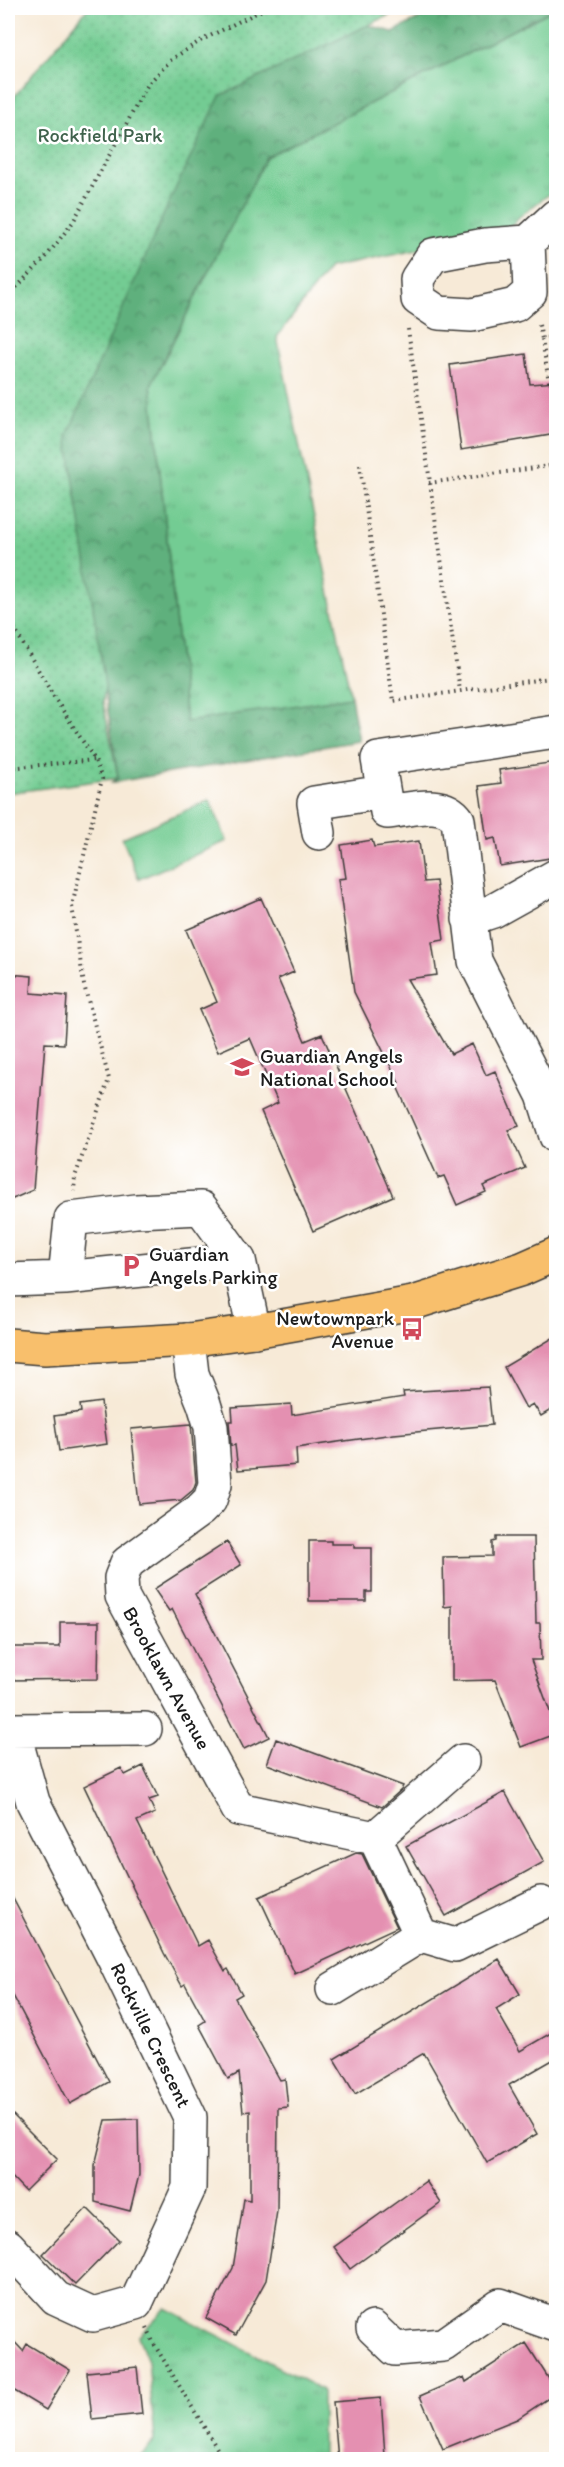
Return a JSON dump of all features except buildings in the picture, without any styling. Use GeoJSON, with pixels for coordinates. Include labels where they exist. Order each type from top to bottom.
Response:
{"type":"FeatureCollection","features":[{"type":"Feature","properties":{"kind":"main road"},"geometry":{"type":"LineString","coordinates":[[8,1345],[45,1348],[188,1340],[254,1331],[413,1304],[522,1269],[556,1254]]}},
{"type":"Feature","properties":{"kind":"street"},"geometry":{"type":"LineString","coordinates":[[528,242],[556,216]]}},
{"type":"Feature","properties":{"kind":"street"},"geometry":{"type":"LineString","coordinates":[[556,732],[378,759],[387,812],[437,807],[450,810],[458,820],[469,919],[478,970],[543,1095],[556,1136]]}},
{"type":"Feature","properties":{"kind":"street"},"geometry":{"type":"LineString","coordinates":[[319,833],[314,803],[383,792]]}},
{"type":"Feature","properties":{"kind":"street"},"geometry":{"type":"LineString","coordinates":[[469,919],[493,911],[556,876]]}},
{"type":"Feature","properties":{"kind":"street"},"geometry":{"type":"LineString","coordinates":[[65,1278],[71,1219],[136,1211],[201,1208],[239,1260],[254,1331]]}},
{"type":"Feature","properties":{"kind":"street"},"geometry":{"type":"LineString","coordinates":[[8,1280],[65,1278],[239,1260]]}},
{"type":"Feature","properties":{"kind":"street","name":"Brooklawn Avenue"},"geometry":{"type":"LineString","coordinates":[[188,1340],[192,1374],[211,1427],[215,1484],[210,1500],[200,1510],[127,1563],[121,1578],[122,1596],[238,1809],[375,1838]]}},
{"type":"Feature","properties":{"kind":"street"},"geometry":{"type":"LineString","coordinates":[[10,1730],[144,1729]]}},
{"type":"Feature","properties":{"kind":"street","name":"Rockville Crescent"},"geometry":{"type":"LineString","coordinates":[[10,1730],[33,1802],[115,1961],[190,2117],[189,2188],[136,2303]]}},
{"type":"Feature","properties":{"kind":"street"},"geometry":{"type":"LineString","coordinates":[[421,1935],[375,1838],[463,1761]]}},
{"type":"Feature","properties":{"kind":"street"},"geometry":{"type":"LineString","coordinates":[[333,1989],[421,1935],[455,1945],[541,1903]]}},
{"type":"Feature","properties":{"kind":"street"},"geometry":{"type":"LineString","coordinates":[[8,2246],[56,2298],[93,2315],[136,2303]]}},
{"type":"Feature","properties":{"kind":"street"},"geometry":{"type":"LineString","coordinates":[[373,2328],[395,2349],[443,2345],[500,2305],[556,2325]]}},
{"type":"Feature","properties":{"kind":"path"},"geometry":{"type":"LineString","coordinates":[[8,296],[46,257],[73,222],[148,84],[172,59],[266,8]]}},
{"type":"Feature","properties":{"kind":"path"},"geometry":{"type":"LineString","coordinates":[[407,324],[460,690]]}},
{"type":"Feature","properties":{"kind":"path"},"geometry":{"type":"LineString","coordinates":[[549,382],[542,339],[556,336]]}},
{"type":"Feature","properties":{"kind":"path"},"geometry":{"type":"LineString","coordinates":[[360,465],[393,701],[556,677]]}},
{"type":"Feature","properties":{"kind":"path"},"geometry":{"type":"LineString","coordinates":[[429,483],[556,465]]}},
{"type":"Feature","properties":{"kind":"path"},"geometry":{"type":"LineString","coordinates":[[8,618],[54,697],[95,760],[102,779],[72,906],[84,985],[109,1079],[75,1177],[71,1219]]}},
{"type":"Feature","properties":{"kind":"path"},"geometry":{"type":"LineString","coordinates":[[8,768],[95,760]]}},
{"type":"Feature","properties":{"kind":"path"},"geometry":{"type":"LineString","coordinates":[[136,2303],[154,2344],[224,2460]]}},
{"type":"Feature","properties":{"kind":"green space","name":"Rockfield Park"},"geometry":{"type":"Polygon","coordinates":[[[88,8],[404,8],[220,96],[170,200],[67,436],[105,686],[103,702],[118,778],[8,793],[8,104],[88,8]]]}},
{"type":"Feature","properties":{"kind":"green space"},"geometry":{"type":"Polygon","coordinates":[[[440,8],[556,8],[266,157],[151,385],[186,722],[351,697],[359,741],[110,783],[118,778],[67,436],[146,122],[310,9],[393,32],[440,8]]]}},
{"type":"Feature","properties":{"kind":"green space"},"geometry":{"type":"Polygon","coordinates":[[[556,8],[556,189],[520,216],[505,232],[329,268],[277,337],[351,697],[186,723],[151,385],[266,157],[556,8]]]}},
{"type":"Feature","properties":{"kind":"green space"},"geometry":{"type":"Polygon","coordinates":[[[210,800],[227,841],[139,879],[122,838],[210,800]]]}},
{"type":"Feature","properties":{"kind":"green space"},"geometry":{"type":"Polygon","coordinates":[[[166,2308],[322,2390],[322,2459],[138,2459],[155,2441],[148,2361],[138,2336],[166,2308]]]}},
{"type":"Feature","properties":{"kind":"place","name":"Guardian Angels National School"},"geometry":{"type":"Point","coordinates":[242,1067]}},
{"type":"Feature","properties":{"kind":"place","name":"Guardian Angels Parking"},"geometry":{"type":"Point","coordinates":[131,1266]}},
{"type":"Feature","properties":{"kind":"place","name":"Newtownpark Avenue"},"geometry":{"type":"Point","coordinates":[412,1329]}}]}
